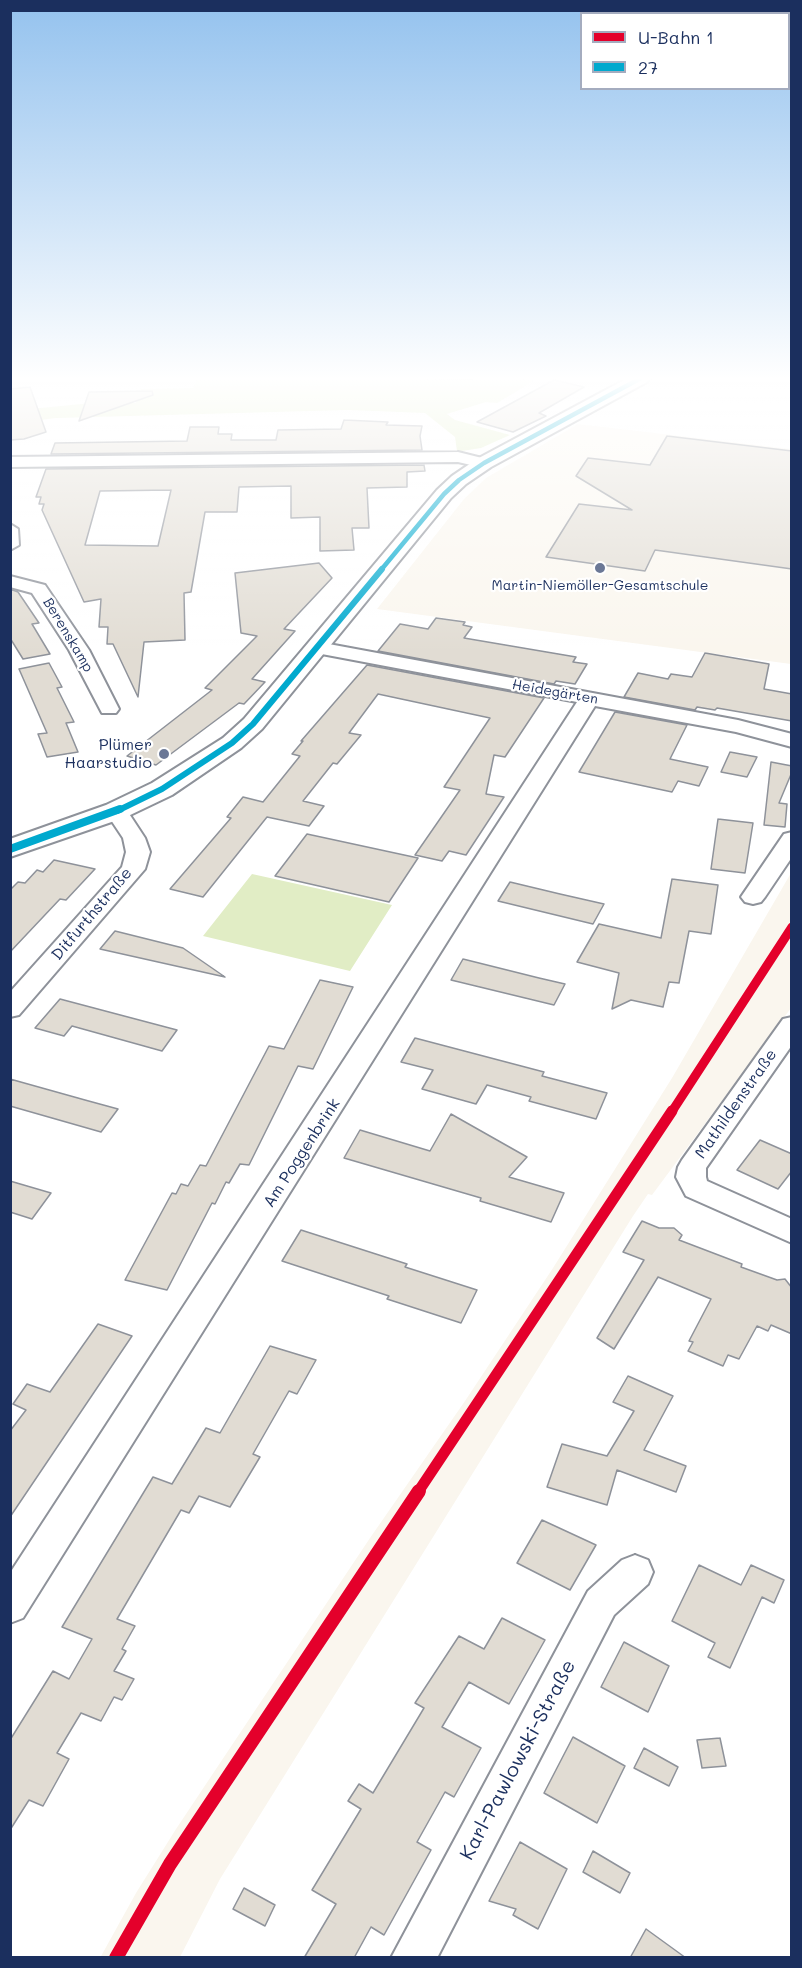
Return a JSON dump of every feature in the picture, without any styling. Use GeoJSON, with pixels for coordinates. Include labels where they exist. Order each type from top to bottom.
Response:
{"type":"FeatureCollection","features":[{"type":"Feature","properties":{"kind":"street"},"geometry":{"type":"LineString","coordinates":[[10,849],[117,811],[162,789],[232,743],[253,724],[318,648],[444,494],[475,470]]}},
{"type":"Feature","properties":{"kind":"street"},"geometry":{"type":"LineString","coordinates":[[10,529],[10,544]]}},
{"type":"Feature","properties":{"kind":"street","name":"Berenskamp"},"geometry":{"type":"LineString","coordinates":[[10,581],[39,589],[79,650],[109,709]]}},
{"type":"Feature","properties":{"kind":"street","name":"Heidegärten"},"geometry":{"type":"LineString","coordinates":[[318,648],[738,726],[792,741]]}},
{"type":"Feature","properties":{"kind":"street","name":"Am Poggenbrink"},"geometry":{"type":"LineString","coordinates":[[10,1606],[590,698]]}},
{"type":"Feature","properties":{"kind":"street","name":"Ditfurthstraße"},"geometry":{"type":"LineString","coordinates":[[10,1009],[133,869],[138,852],[134,838],[117,811]]}},
{"type":"Feature","properties":{"kind":"street"},"geometry":{"type":"LineString","coordinates":[[753,897],[792,839]]}},
{"type":"Feature","properties":{"kind":"street","name":"Mathildenstraße"},"geometry":{"type":"LineString","coordinates":[[792,1025],[692,1167],[691,1177],[696,1188],[792,1232]]}},
{"type":"Feature","properties":{"kind":"street","name":"Karl-Pawlowski-Straße"},"geometry":{"type":"LineString","coordinates":[[413,1958],[601,1603],[635,1572]]}},
{"type":"Feature","properties":{"kind":"shaded area","name":"Martin-Niemöller-Gesamtschule"},"geometry":{"type":"Polygon","coordinates":[[[500,470],[791,470],[791,664],[377,609],[464,499],[486,478],[500,470]]]}},
{"type":"Feature","properties":{"kind":"shaded area"},"geometry":{"type":"Polygon","coordinates":[[[791,873],[791,1008],[652,1195],[648,1194],[633,1216],[220,1879],[180,1957],[100,1958],[136,1893],[176,1829],[553,1268],[672,1078],[791,873]]]}},
{"type":"Feature","properties":{"kind":"green space"},"geometry":{"type":"Polygon","coordinates":[[[252,874],[392,905],[350,971],[203,936],[252,874]]]}},
{"type":"Feature","properties":{"kind":"building"},"geometry":{"type":"Polygon","coordinates":[[[46,470],[425,471],[407,472],[407,487],[367,488],[369,528],[352,528],[354,550],[320,551],[320,517],[291,518],[291,486],[239,487],[237,512],[205,512],[191,592],[184,593],[185,640],[144,642],[138,697],[113,644],[107,644],[108,627],[99,627],[101,599],[84,602],[42,510],[44,504],[39,504],[41,497],[36,497],[46,470]],[[171,490],[100,491],[85,545],[158,546],[171,490]]]}},
{"type":"Feature","properties":{"kind":"building"},"geometry":{"type":"Polygon","coordinates":[[[580,470],[792,470],[792,569],[655,550],[645,571],[546,557],[579,504],[632,510],[576,476],[580,470]]]}},
{"type":"Feature","properties":{"kind":"building"},"geometry":{"type":"Polygon","coordinates":[[[319,563],[332,578],[284,629],[295,631],[252,679],[265,682],[244,704],[239,703],[156,765],[127,756],[212,690],[205,688],[257,636],[241,633],[235,573],[319,563]]]}},
{"type":"Feature","properties":{"kind":"building"},"geometry":{"type":"Polygon","coordinates":[[[10,589],[18,592],[39,623],[32,624],[50,654],[23,659],[10,638],[10,589]]]}},
{"type":"Feature","properties":{"kind":"building"},"geometry":{"type":"Polygon","coordinates":[[[436,618],[465,622],[463,625],[472,627],[464,638],[576,657],[573,662],[587,664],[575,684],[556,681],[554,684],[378,651],[400,624],[428,629],[436,618]]]}},
{"type":"Feature","properties":{"kind":"building"},"geometry":{"type":"Polygon","coordinates":[[[705,653],[769,664],[764,689],[792,694],[792,721],[717,708],[715,710],[697,707],[695,710],[624,697],[638,673],[668,679],[671,674],[692,677],[705,653]]]}},
{"type":"Feature","properties":{"kind":"building"},"geometry":{"type":"Polygon","coordinates":[[[49,663],[62,687],[57,688],[74,722],[66,723],[78,752],[47,757],[38,734],[47,733],[19,669],[49,663]]]}},
{"type":"Feature","properties":{"kind":"building"},"geometry":{"type":"Polygon","coordinates":[[[367,665],[544,698],[505,757],[494,755],[486,794],[504,797],[466,855],[449,851],[442,861],[415,855],[460,790],[444,787],[490,718],[378,694],[349,733],[361,735],[337,764],[333,763],[303,801],[324,806],[309,826],[267,817],[203,897],[170,889],[231,818],[227,817],[243,797],[263,802],[300,756],[292,754],[303,741],[301,741],[367,665]]]}},
{"type":"Feature","properties":{"kind":"building"},"geometry":{"type":"Polygon","coordinates":[[[615,712],[687,725],[670,759],[708,767],[699,786],[678,781],[672,792],[579,772],[615,712]]]}},
{"type":"Feature","properties":{"kind":"building"},"geometry":{"type":"Polygon","coordinates":[[[730,752],[757,757],[747,777],[721,772],[730,752]]]}},
{"type":"Feature","properties":{"kind":"building"},"geometry":{"type":"Polygon","coordinates":[[[771,762],[792,766],[792,772],[779,803],[787,804],[785,827],[764,825],[771,762]]]}},
{"type":"Feature","properties":{"kind":"building"},"geometry":{"type":"Polygon","coordinates":[[[718,819],[753,823],[745,873],[711,869],[718,819]]]}},
{"type":"Feature","properties":{"kind":"building"},"geometry":{"type":"Polygon","coordinates":[[[307,834],[418,858],[389,902],[275,876],[307,834]]]}},
{"type":"Feature","properties":{"kind":"building"},"geometry":{"type":"Polygon","coordinates":[[[54,860],[95,869],[66,900],[60,899],[10,952],[10,890],[18,882],[25,883],[37,870],[43,872],[54,860]]]}},
{"type":"Feature","properties":{"kind":"building"},"geometry":{"type":"Polygon","coordinates":[[[672,879],[718,885],[711,934],[689,931],[679,983],[669,982],[663,1007],[631,1000],[612,1009],[619,973],[577,962],[599,924],[661,938],[672,879]]]}},
{"type":"Feature","properties":{"kind":"building"},"geometry":{"type":"Polygon","coordinates":[[[510,882],[604,904],[593,924],[498,901],[510,882]]]}},
{"type":"Feature","properties":{"kind":"building"},"geometry":{"type":"Polygon","coordinates":[[[115,931],[183,948],[225,977],[100,949],[115,931]]]}},
{"type":"Feature","properties":{"kind":"building"},"geometry":{"type":"Polygon","coordinates":[[[463,959],[565,984],[554,1005],[451,980],[463,959]]]}},
{"type":"Feature","properties":{"kind":"building"},"geometry":{"type":"Polygon","coordinates":[[[320,980],[353,987],[313,1069],[298,1066],[249,1165],[240,1164],[229,1183],[226,1182],[215,1204],[212,1203],[167,1290],[125,1280],[172,1193],[176,1194],[181,1184],[188,1186],[200,1165],[206,1166],[269,1046],[284,1049],[320,980]]]}},
{"type":"Feature","properties":{"kind":"building"},"geometry":{"type":"Polygon","coordinates":[[[60,999],[177,1030],[162,1051],[72,1026],[64,1036],[35,1028],[60,999]]]}},
{"type":"Feature","properties":{"kind":"building"},"geometry":{"type":"Polygon","coordinates":[[[415,1038],[544,1072],[542,1076],[607,1093],[596,1119],[529,1101],[531,1097],[487,1085],[476,1104],[422,1089],[433,1070],[401,1062],[415,1038]]]}},
{"type":"Feature","properties":{"kind":"building"},"geometry":{"type":"Polygon","coordinates":[[[10,1079],[118,1109],[101,1132],[10,1106],[10,1079]]]}},
{"type":"Feature","properties":{"kind":"building"},"geometry":{"type":"Polygon","coordinates":[[[451,1114],[527,1157],[509,1177],[564,1193],[551,1222],[480,1201],[481,1198],[344,1158],[360,1130],[430,1151],[451,1114]]]}},
{"type":"Feature","properties":{"kind":"building"},"geometry":{"type":"Polygon","coordinates":[[[760,1140],[792,1154],[792,1171],[778,1189],[737,1170],[760,1140]]]}},
{"type":"Feature","properties":{"kind":"building"},"geometry":{"type":"Polygon","coordinates":[[[10,1181],[51,1193],[32,1219],[10,1212],[10,1181]]]}},
{"type":"Feature","properties":{"kind":"building"},"geometry":{"type":"Polygon","coordinates":[[[642,1221],[659,1228],[674,1228],[682,1235],[679,1240],[742,1264],[741,1267],[777,1280],[785,1279],[792,1288],[792,1334],[771,1325],[768,1331],[757,1326],[739,1359],[728,1355],[723,1366],[688,1351],[693,1342],[689,1341],[711,1299],[658,1277],[614,1349],[597,1338],[644,1260],[623,1252],[642,1221]]]}},
{"type":"Feature","properties":{"kind":"building"},"geometry":{"type":"Polygon","coordinates":[[[301,1230],[407,1264],[405,1267],[477,1290],[461,1323],[387,1299],[389,1296],[282,1261],[301,1230]]]}},
{"type":"Feature","properties":{"kind":"building"},"geometry":{"type":"Polygon","coordinates":[[[98,1324],[132,1336],[10,1517],[10,1431],[26,1410],[13,1404],[27,1384],[50,1392],[98,1324]]]}},
{"type":"Feature","properties":{"kind":"building"},"geometry":{"type":"Polygon","coordinates":[[[270,1346],[316,1360],[297,1394],[289,1391],[253,1454],[260,1457],[230,1507],[199,1496],[189,1513],[181,1510],[117,1619],[135,1626],[122,1649],[126,1651],[114,1671],[134,1679],[122,1700],[114,1697],[101,1721],[81,1713],[57,1753],[69,1759],[43,1806],[29,1800],[10,1830],[10,1740],[53,1671],[69,1679],[92,1639],[62,1627],[153,1477],[172,1484],[206,1428],[220,1433],[270,1346]]]}},
{"type":"Feature","properties":{"kind":"building"},"geometry":{"type":"Polygon","coordinates":[[[628,1376],[673,1396],[644,1450],[686,1466],[676,1492],[617,1470],[607,1505],[547,1487],[562,1444],[607,1456],[634,1411],[613,1402],[628,1376]]]}},
{"type":"Feature","properties":{"kind":"building"},"geometry":{"type":"Polygon","coordinates":[[[542,1520],[596,1545],[570,1590],[517,1563],[542,1520]]]}},
{"type":"Feature","properties":{"kind":"building"},"geometry":{"type":"Polygon","coordinates":[[[699,1565],[741,1585],[751,1565],[784,1580],[774,1603],[762,1597],[730,1668],[708,1657],[715,1643],[672,1621],[699,1565]]]}},
{"type":"Feature","properties":{"kind":"building"},"geometry":{"type":"Polygon","coordinates":[[[502,1618],[545,1640],[509,1704],[469,1682],[442,1727],[481,1748],[454,1797],[445,1792],[417,1842],[431,1850],[384,1935],[371,1927],[354,1958],[304,1958],[336,1904],[312,1890],[361,1809],[348,1801],[359,1784],[373,1793],[424,1708],[415,1703],[459,1636],[484,1649],[502,1618]]]}},
{"type":"Feature","properties":{"kind":"building"},"geometry":{"type":"Polygon","coordinates":[[[624,1642],[669,1666],[648,1712],[601,1687],[624,1642]]]}},
{"type":"Feature","properties":{"kind":"building"},"geometry":{"type":"Polygon","coordinates":[[[573,1737],[625,1766],[597,1823],[544,1793],[573,1737]]]}},
{"type":"Feature","properties":{"kind":"building"},"geometry":{"type":"Polygon","coordinates":[[[720,1738],[726,1766],[702,1768],[697,1740],[720,1738]]]}},
{"type":"Feature","properties":{"kind":"building"},"geometry":{"type":"Polygon","coordinates":[[[644,1748],[678,1767],[669,1786],[634,1768],[644,1748]]]}},
{"type":"Feature","properties":{"kind":"building"},"geometry":{"type":"Polygon","coordinates":[[[520,1842],[567,1869],[538,1929],[513,1915],[516,1909],[489,1901],[520,1842]]]}},
{"type":"Feature","properties":{"kind":"building"},"geometry":{"type":"Polygon","coordinates":[[[593,1851],[630,1873],[620,1893],[583,1872],[593,1851]]]}},
{"type":"Feature","properties":{"kind":"building"},"geometry":{"type":"Polygon","coordinates":[[[244,1888],[275,1905],[265,1926],[233,1909],[244,1888]]]}},
{"type":"Feature","properties":{"kind":"building"},"geometry":{"type":"Polygon","coordinates":[[[646,1929],[686,1958],[630,1958],[646,1929]]]}},
{"type":"Feature","properties":{"kind":"metro line","name":"1"},"geometry":{"type":"LineString","coordinates":[[116,1958],[170,1864],[629,1177],[792,927]]}},
{"type":"Feature","properties":{"kind":"transit line","name":"27"},"geometry":{"type":"LineString","coordinates":[[10,849],[116,811],[162,789],[232,743],[253,724],[444,494],[474,470]]}},
{"type":"Feature","properties":{"kind":"place","name":"Martin-Niemöller-Gesamtschule"},"geometry":{"type":"Point","coordinates":[600,568]}},
{"type":"Feature","properties":{"kind":"place","name":"Plümer Haarstudio"},"geometry":{"type":"Point","coordinates":[164,754]}}]}
